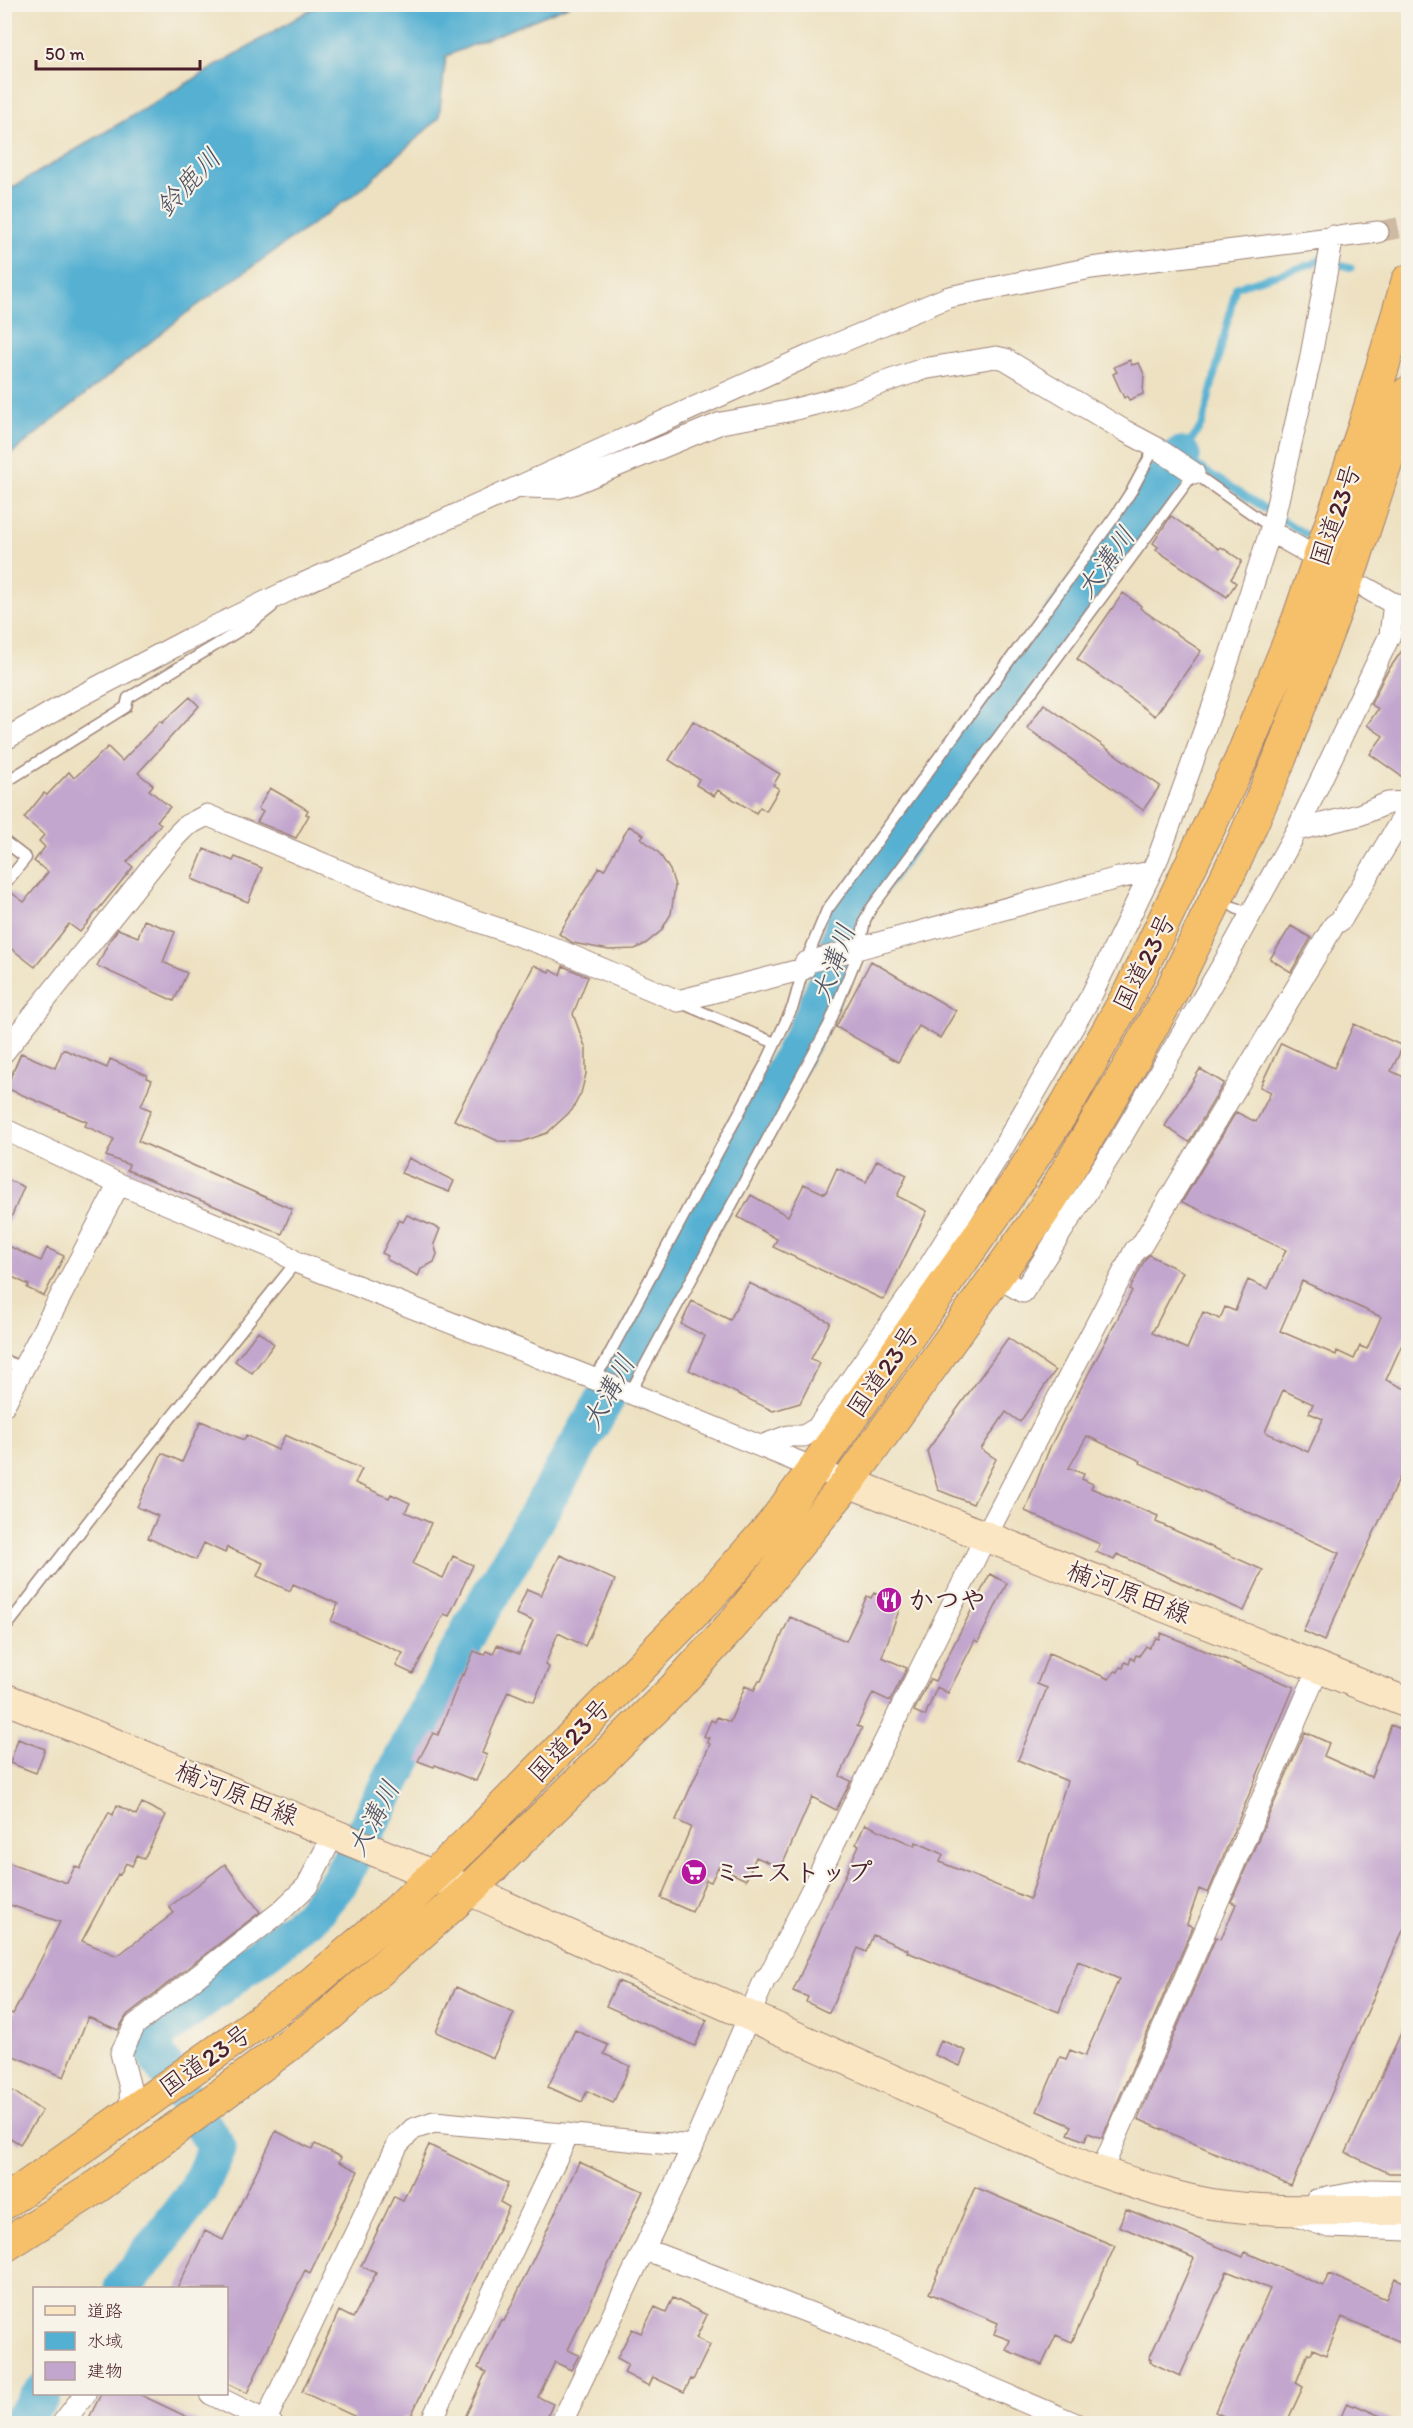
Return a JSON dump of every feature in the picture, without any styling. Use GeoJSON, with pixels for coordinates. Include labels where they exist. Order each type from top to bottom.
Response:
{"type":"FeatureCollection","features":[{"type":"Feature","properties":{"kind":"highway","name":"国道23号"},"geometry":{"type":"LineString","coordinates":[[4,2203],[309,1986],[397,1911],[472,1839],[707,1599],[773,1524],[815,1468],[1016,1184],[1067,1104],[1130,992],[1241,760],[1298,621],[1366,422],[1408,281]]}},
{"type":"Feature","properties":{"kind":"highway","name":"国道23号"},"geometry":{"type":"LineString","coordinates":[[4,2246],[98,2186],[328,2015],[469,1890],[674,1690],[734,1623],[848,1482],[1044,1210],[1171,992],[1238,854],[1278,763],[1353,563],[1408,393]]}},
{"type":"Feature","properties":{"kind":"main road","name":"楠河原田線"},"geometry":{"type":"LineString","coordinates":[[848,1482],[1408,1703]]}},
{"type":"Feature","properties":{"kind":"main road","name":"楠河原田線"},"geometry":{"type":"LineString","coordinates":[[4,1698],[469,1890],[1101,2172],[1149,2188],[1212,2204],[1271,2208],[1408,2210]]}},
{"type":"Feature","properties":{"kind":"street"},"geometry":{"type":"LineString","coordinates":[[4,740],[70,701],[298,586],[815,353],[949,297],[1091,268],[1332,242],[1378,232]]}},
{"type":"Feature","properties":{"kind":"street"},"geometry":{"type":"LineString","coordinates":[[761,1446],[788,1436],[804,1436],[817,1428],[921,1279],[997,1158],[1091,996],[1156,873],[1217,695],[1279,501],[1310,361],[1332,242]]}},
{"type":"Feature","properties":{"kind":"street"},"geometry":{"type":"LineString","coordinates":[[520,487],[557,488],[573,484],[722,423],[788,411],[842,397],[923,369],[996,357],[1005,359],[1192,471]]}},
{"type":"Feature","properties":{"kind":"street"},"geometry":{"type":"LineString","coordinates":[[1271,528],[1305,551]]}},
{"type":"Feature","properties":{"kind":"street"},"geometry":{"type":"LineString","coordinates":[[996,1276],[1023,1292],[1118,1143],[1242,911],[1297,830],[1401,608],[1368,589]]}},
{"type":"Feature","properties":{"kind":"street"},"geometry":{"type":"LineString","coordinates":[[1297,830],[1359,814],[1388,803],[1408,802]]}},
{"type":"Feature","properties":{"kind":"street"},"geometry":{"type":"LineString","coordinates":[[561,2424],[693,2146],[765,1979],[770,1974],[986,1536],[1135,1250],[1141,1246],[1334,925],[1341,920],[1408,809]]}},
{"type":"Feature","properties":{"kind":"street"},"geometry":{"type":"LineString","coordinates":[[4,1052],[176,836],[186,826],[207,816],[376,886],[551,947],[678,1001],[1118,878],[1156,873]]}},
{"type":"Feature","properties":{"kind":"street"},"geometry":{"type":"LineString","coordinates":[[4,1129],[119,1184],[278,1250],[296,1262],[628,1392],[848,1482]]}},
{"type":"Feature","properties":{"kind":"street"},"geometry":{"type":"LineString","coordinates":[[4,1405],[14,1364],[119,1184]]}},
{"type":"Feature","properties":{"kind":"street"},"geometry":{"type":"LineString","coordinates":[[1101,2172],[1319,1667]]}},
{"type":"Feature","properties":{"kind":"street"},"geometry":{"type":"LineString","coordinates":[[131,2113],[130,2088],[121,2053],[135,2025],[280,1912],[307,1886],[338,1834]]}},
{"type":"Feature","properties":{"kind":"street"},"geometry":{"type":"LineString","coordinates":[[213,2395],[267,2422],[398,2144],[413,2129],[434,2122],[693,2146]]}},
{"type":"Feature","properties":{"kind":"street"},"geometry":{"type":"LineString","coordinates":[[430,2424],[568,2134]]}},
{"type":"Feature","properties":{"kind":"street"},"geometry":{"type":"LineString","coordinates":[[1271,2208],[1371,2190],[1408,2191]]}},
{"type":"Feature","properties":{"kind":"street"},"geometry":{"type":"LineString","coordinates":[[1271,2208],[1329,2227],[1408,2230]]}},
{"type":"Feature","properties":{"kind":"street"},"geometry":{"type":"LineString","coordinates":[[644,2248],[875,2338],[1076,2424]]}},
{"type":"Feature","properties":{"kind":"street"},"geometry":{"type":"LineString","coordinates":[[62,2424],[84,2395]]}},
{"type":"Feature","properties":{"kind":"lane"},"geometry":{"type":"LineString","coordinates":[[595,1379],[775,1043],[793,1006],[819,927],[837,894],[1115,516],[1158,449]]}},
{"type":"Feature","properties":{"kind":"lane"},"geometry":{"type":"LineString","coordinates":[[628,1392],[808,1066],[839,1002],[870,910],[1192,471],[1271,528]]}},
{"type":"Feature","properties":{"kind":"lane"},"geometry":{"type":"LineString","coordinates":[[4,783],[126,707],[128,698],[249,625],[298,586]]}},
{"type":"Feature","properties":{"kind":"lane"},"geometry":{"type":"LineString","coordinates":[[4,841],[26,858],[4,885]]}},
{"type":"Feature","properties":{"kind":"lane"},"geometry":{"type":"LineString","coordinates":[[678,1001],[775,1043]]}},
{"type":"Feature","properties":{"kind":"lane"},"geometry":{"type":"LineString","coordinates":[[4,1630],[104,1501],[296,1262]]}},
{"type":"Feature","properties":{"kind":"water","name":"鈴鹿川"},"geometry":{"type":"Polygon","coordinates":[[[318,5],[570,5],[446,56],[439,118],[359,191],[184,315],[5,459],[5,192],[318,5]]]}},
{"type":"Feature","properties":{"kind":"building"},"geometry":{"type":"Polygon","coordinates":[[[1130,360],[1132,365],[1139,363],[1144,374],[1143,394],[1129,400],[1127,396],[1124,398],[1113,374],[1117,372],[1114,367],[1130,360]]]}},
{"type":"Feature","properties":{"kind":"building"},"geometry":{"type":"Polygon","coordinates":[[[1171,516],[1219,549],[1221,547],[1242,561],[1231,579],[1236,583],[1227,597],[1156,550],[1158,547],[1153,543],[1171,516]]]}},
{"type":"Feature","properties":{"kind":"building"},"geometry":{"type":"Polygon","coordinates":[[[1123,593],[1141,606],[1140,608],[1201,651],[1155,716],[1077,659],[1123,593]]]}},
{"type":"Feature","properties":{"kind":"building"},"geometry":{"type":"Polygon","coordinates":[[[1408,642],[1408,781],[1370,754],[1383,736],[1367,725],[1378,709],[1371,704],[1385,675],[1408,642]]]}},
{"type":"Feature","properties":{"kind":"building"},"geometry":{"type":"Polygon","coordinates":[[[190,697],[199,706],[138,773],[153,785],[149,790],[170,807],[157,821],[161,824],[127,862],[133,867],[80,932],[69,924],[35,967],[4,943],[4,892],[9,891],[24,902],[48,872],[34,861],[45,847],[39,841],[44,835],[24,818],[44,793],[47,795],[69,772],[74,778],[108,747],[122,761],[160,721],[162,723],[190,697]]]}},
{"type":"Feature","properties":{"kind":"building"},"geometry":{"type":"Polygon","coordinates":[[[1044,704],[1160,786],[1143,810],[1027,728],[1044,704]]]}},
{"type":"Feature","properties":{"kind":"building"},"geometry":{"type":"Polygon","coordinates":[[[693,721],[780,774],[773,785],[779,789],[766,811],[760,807],[756,813],[718,790],[714,796],[696,785],[699,779],[669,760],[693,721]]]}},
{"type":"Feature","properties":{"kind":"building"},"geometry":{"type":"Polygon","coordinates":[[[270,788],[308,810],[306,814],[309,815],[296,838],[257,822],[263,812],[258,809],[270,788]]]}},
{"type":"Feature","properties":{"kind":"building"},"geometry":{"type":"Polygon","coordinates":[[[629,826],[644,835],[641,838],[659,853],[670,870],[675,886],[671,914],[661,931],[635,949],[609,950],[573,943],[559,934],[599,867],[604,870],[629,826]]]}},
{"type":"Feature","properties":{"kind":"building"},"geometry":{"type":"Polygon","coordinates":[[[204,849],[233,861],[235,857],[262,868],[248,902],[192,879],[204,849]]]}},
{"type":"Feature","properties":{"kind":"building"},"geometry":{"type":"Polygon","coordinates":[[[144,920],[175,932],[163,962],[187,973],[174,1001],[97,966],[118,929],[138,937],[144,920]]]}},
{"type":"Feature","properties":{"kind":"building"},"geometry":{"type":"Polygon","coordinates":[[[1291,926],[1311,938],[1291,972],[1270,959],[1291,926]]]}},
{"type":"Feature","properties":{"kind":"building"},"geometry":{"type":"Polygon","coordinates":[[[871,961],[956,1011],[940,1038],[919,1026],[898,1062],[836,1027],[871,961]]]}},
{"type":"Feature","properties":{"kind":"building"},"geometry":{"type":"Polygon","coordinates":[[[534,965],[560,975],[563,966],[588,977],[573,1014],[586,1049],[586,1074],[581,1093],[572,1110],[547,1133],[521,1142],[498,1141],[454,1120],[534,965]]]}},
{"type":"Feature","properties":{"kind":"building"},"geometry":{"type":"Polygon","coordinates":[[[1354,1024],[1403,1046],[1391,1071],[1408,1079],[1408,1331],[1386,1380],[1408,1390],[1408,1459],[1324,1641],[1303,1631],[1339,1553],[1140,1463],[1141,1461],[1087,1436],[1069,1468],[1084,1474],[1082,1479],[1093,1484],[1091,1488],[1158,1516],[1156,1522],[1263,1570],[1244,1611],[1117,1554],[1114,1560],[1096,1552],[1100,1544],[1025,1511],[1050,1447],[1149,1255],[1183,1272],[1152,1333],[1187,1349],[1203,1312],[1220,1319],[1225,1307],[1235,1311],[1248,1280],[1268,1289],[1286,1250],[1182,1202],[1236,1112],[1256,1122],[1271,1092],[1260,1087],[1281,1043],[1334,1068],[1354,1024]],[[1302,1281],[1280,1331],[1336,1355],[1337,1351],[1354,1359],[1360,1346],[1367,1349],[1381,1317],[1302,1281]],[[1283,1390],[1265,1432],[1308,1452],[1323,1419],[1309,1413],[1313,1404],[1283,1390]]]}},
{"type":"Feature","properties":{"kind":"building"},"geometry":{"type":"Polygon","coordinates":[[[63,1049],[107,1068],[110,1059],[147,1075],[146,1078],[152,1080],[141,1106],[151,1110],[138,1141],[292,1209],[282,1234],[127,1170],[129,1165],[106,1156],[114,1139],[85,1126],[87,1122],[6,1088],[21,1053],[55,1068],[63,1049]]]}},
{"type":"Feature","properties":{"kind":"building"},"geometry":{"type":"Polygon","coordinates":[[[1200,1069],[1224,1083],[1189,1142],[1165,1126],[1200,1069]]]}},
{"type":"Feature","properties":{"kind":"building"},"geometry":{"type":"Polygon","coordinates":[[[409,1158],[454,1181],[449,1192],[401,1173],[409,1158]]]}},
{"type":"Feature","properties":{"kind":"building"},"geometry":{"type":"Polygon","coordinates":[[[877,1160],[907,1175],[897,1196],[927,1211],[884,1300],[773,1247],[777,1239],[738,1217],[751,1195],[788,1216],[804,1184],[825,1194],[837,1168],[866,1182],[877,1160]]]}},
{"type":"Feature","properties":{"kind":"building"},"geometry":{"type":"Polygon","coordinates":[[[4,1178],[24,1187],[5,1232],[4,1232],[4,1178]]]}},
{"type":"Feature","properties":{"kind":"building"},"geometry":{"type":"Polygon","coordinates":[[[407,1215],[440,1229],[434,1244],[437,1254],[434,1262],[421,1269],[418,1276],[386,1259],[388,1256],[382,1253],[399,1220],[403,1222],[407,1215]]]}},
{"type":"Feature","properties":{"kind":"building"},"geometry":{"type":"Polygon","coordinates":[[[4,1244],[41,1261],[47,1248],[64,1256],[44,1296],[27,1288],[29,1285],[4,1273],[4,1244]]]}},
{"type":"Feature","properties":{"kind":"building"},"geometry":{"type":"Polygon","coordinates":[[[749,1283],[830,1322],[811,1359],[820,1363],[800,1403],[773,1411],[689,1370],[705,1336],[681,1324],[692,1301],[730,1320],[749,1283]]]}},
{"type":"Feature","properties":{"kind":"building"},"geometry":{"type":"Polygon","coordinates":[[[258,1331],[274,1344],[252,1373],[235,1361],[258,1331]]]}},
{"type":"Feature","properties":{"kind":"building"},"geometry":{"type":"Polygon","coordinates":[[[1008,1338],[1055,1371],[1020,1422],[1006,1412],[981,1449],[996,1459],[973,1504],[938,1490],[927,1451],[1008,1338]]]}},
{"type":"Feature","properties":{"kind":"building"},"geometry":{"type":"Polygon","coordinates":[[[201,1421],[244,1440],[246,1435],[278,1450],[285,1435],[362,1469],[355,1483],[389,1498],[391,1494],[410,1503],[405,1512],[431,1523],[413,1564],[443,1578],[453,1556],[473,1565],[449,1616],[444,1614],[413,1674],[396,1666],[403,1653],[331,1621],[338,1604],[293,1584],[290,1591],[257,1576],[263,1563],[227,1547],[225,1553],[204,1543],[196,1560],[148,1538],[158,1516],[137,1507],[162,1453],[182,1462],[201,1421]]]}},
{"type":"Feature","properties":{"kind":"building"},"geometry":{"type":"Polygon","coordinates":[[[560,1555],[615,1580],[585,1646],[558,1633],[545,1665],[549,1667],[534,1702],[508,1691],[482,1753],[487,1755],[476,1781],[418,1761],[433,1733],[438,1735],[462,1674],[464,1675],[474,1651],[484,1655],[486,1651],[493,1654],[497,1645],[519,1654],[533,1621],[516,1614],[527,1589],[541,1595],[560,1555]]]}},
{"type":"Feature","properties":{"kind":"building"},"geometry":{"type":"Polygon","coordinates":[[[990,1574],[1007,1583],[978,1642],[975,1640],[948,1693],[937,1687],[925,1716],[914,1711],[930,1679],[935,1681],[990,1574]]]}},
{"type":"Feature","properties":{"kind":"building"},"geometry":{"type":"Polygon","coordinates":[[[874,1593],[901,1605],[882,1657],[907,1668],[890,1701],[873,1693],[857,1726],[862,1728],[840,1776],[851,1781],[836,1810],[812,1797],[781,1868],[756,1857],[746,1880],[718,1867],[711,1882],[706,1880],[692,1912],[661,1898],[691,1827],[676,1820],[710,1744],[707,1742],[709,1738],[704,1736],[711,1720],[715,1722],[717,1717],[730,1722],[745,1686],[754,1690],[761,1681],[790,1617],[846,1641],[867,1596],[871,1598],[874,1593]]]}},
{"type":"Feature","properties":{"kind":"building"},"geometry":{"type":"Polygon","coordinates":[[[1161,1633],[1294,1687],[1208,1893],[1199,1889],[1187,1924],[1193,1927],[1102,2138],[1088,2133],[1085,2141],[1068,2134],[1072,2126],[1037,2111],[1060,2057],[1066,2059],[1070,2050],[1085,2056],[1119,1979],[1078,1961],[1059,2012],[907,1952],[908,1950],[873,1935],[866,1952],[858,1948],[829,2013],[806,2002],[808,1997],[793,1991],[859,1845],[856,1844],[865,1824],[915,1846],[916,1842],[941,1853],[943,1855],[940,1862],[1030,1899],[1067,1781],[1018,1760],[1047,1688],[1037,1684],[1049,1653],[1109,1679],[1115,1671],[1118,1672],[1120,1667],[1123,1668],[1125,1662],[1129,1664],[1131,1658],[1134,1660],[1136,1655],[1139,1656],[1146,1646],[1149,1648],[1156,1638],[1159,1639],[1161,1633]]]}},
{"type":"Feature","properties":{"kind":"building"},"geometry":{"type":"Polygon","coordinates":[[[1391,1725],[1408,1732],[1408,1919],[1291,2186],[1138,2119],[1216,1937],[1221,1939],[1236,1904],[1231,1902],[1305,1732],[1329,1743],[1324,1756],[1371,1777],[1391,1725]]]}},
{"type":"Feature","properties":{"kind":"building"},"geometry":{"type":"Polygon","coordinates":[[[18,1739],[45,1749],[36,1773],[10,1763],[18,1739]]]}},
{"type":"Feature","properties":{"kind":"building"},"geometry":{"type":"Polygon","coordinates":[[[142,1803],[166,1815],[144,1859],[137,1855],[132,1866],[126,1863],[120,1875],[118,1874],[82,1941],[117,1956],[174,1913],[169,1907],[225,1864],[260,1912],[127,2015],[118,2030],[88,2017],[64,2077],[4,2052],[4,2010],[13,2014],[60,1922],[4,1903],[4,1861],[67,1883],[75,1866],[80,1869],[109,1812],[113,1815],[117,1805],[136,1815],[142,1803]]]}},
{"type":"Feature","properties":{"kind":"building"},"geometry":{"type":"Polygon","coordinates":[[[618,1981],[707,2020],[695,2046],[606,2006],[618,1981]]]}},
{"type":"Feature","properties":{"kind":"building"},"geometry":{"type":"Polygon","coordinates":[[[456,1987],[514,2013],[493,2058],[436,2032],[456,1987]]]}},
{"type":"Feature","properties":{"kind":"building"},"geometry":{"type":"Polygon","coordinates":[[[1408,2018],[1408,2173],[1389,2173],[1346,2153],[1408,2018]]]}},
{"type":"Feature","properties":{"kind":"building"},"geometry":{"type":"Polygon","coordinates":[[[575,2030],[608,2045],[604,2054],[630,2066],[613,2103],[587,2091],[582,2102],[548,2087],[575,2030]]]}},
{"type":"Feature","properties":{"kind":"building"},"geometry":{"type":"Polygon","coordinates":[[[941,2040],[966,2051],[960,2066],[935,2055],[941,2040]]]}},
{"type":"Feature","properties":{"kind":"building"},"geometry":{"type":"Polygon","coordinates":[[[4,2085],[42,2111],[20,2144],[4,2134],[4,2085]]]}},
{"type":"Feature","properties":{"kind":"building"},"geometry":{"type":"Polygon","coordinates":[[[276,2131],[312,2149],[315,2144],[341,2157],[339,2162],[358,2171],[310,2273],[305,2270],[247,2393],[228,2384],[228,2287],[178,2287],[205,2231],[223,2240],[276,2131]]]}},
{"type":"Feature","properties":{"kind":"building"},"geometry":{"type":"Polygon","coordinates":[[[429,2145],[508,2183],[500,2202],[509,2207],[410,2418],[405,2416],[401,2424],[350,2424],[354,2416],[302,2392],[339,2311],[353,2318],[376,2273],[361,2266],[394,2196],[403,2200],[429,2145]]]}},
{"type":"Feature","properties":{"kind":"building"},"geometry":{"type":"Polygon","coordinates":[[[579,2162],[643,2191],[568,2350],[579,2355],[571,2370],[555,2362],[538,2397],[553,2404],[544,2424],[462,2424],[486,2372],[478,2368],[501,2320],[504,2321],[579,2162]]]}},
{"type":"Feature","properties":{"kind":"building"},"geometry":{"type":"Polygon","coordinates":[[[975,2187],[1115,2246],[1072,2342],[1056,2335],[1042,2365],[1006,2350],[1010,2340],[994,2334],[998,2323],[929,2293],[975,2187]]]}},
{"type":"Feature","properties":{"kind":"building"},"geometry":{"type":"Polygon","coordinates":[[[1126,2209],[1243,2257],[1245,2252],[1323,2286],[1329,2274],[1386,2299],[1395,2278],[1408,2284],[1408,2345],[1342,2317],[1326,2355],[1313,2349],[1311,2354],[1308,2353],[1296,2383],[1303,2387],[1286,2424],[1240,2424],[1215,2412],[1270,2289],[1227,2271],[1180,2376],[1150,2362],[1151,2359],[1149,2359],[1194,2258],[1119,2226],[1126,2209]]]}},
{"type":"Feature","properties":{"kind":"building"},"geometry":{"type":"Polygon","coordinates":[[[673,2298],[707,2315],[696,2338],[710,2345],[693,2380],[691,2379],[684,2392],[653,2377],[649,2386],[624,2373],[628,2364],[617,2358],[632,2329],[641,2333],[655,2307],[666,2312],[673,2298]]]}},
{"type":"Feature","properties":{"kind":"building"},"geometry":{"type":"Polygon","coordinates":[[[100,2395],[141,2395],[202,2424],[86,2424],[100,2395]]]}},
{"type":"Feature","properties":{"kind":"building"},"geometry":{"type":"Polygon","coordinates":[[[1347,2403],[1355,2405],[1399,2424],[1338,2424],[1347,2403]]]}},
{"type":"Feature","properties":{"kind":"waterway"},"geometry":{"type":"LineString","coordinates":[[1186,459],[1181,456],[1203,423],[1236,287],[1311,264],[1320,259],[1351,268]]}},
{"type":"Feature","properties":{"kind":"waterway","name":"大溝川"},"geometry":{"type":"LineString","coordinates":[[124,2287],[198,2190],[217,2148],[158,2057],[150,2039],[310,1917],[339,1882],[474,1623],[604,1401],[810,1024],[831,973],[846,920],[863,892],[1181,456]]}},
{"type":"Feature","properties":{"kind":"waterway"},"geometry":{"type":"LineString","coordinates":[[1198,466],[1310,537]]}},
{"type":"Feature","properties":{"kind":"waterway","name":"大溝川"},"geometry":{"type":"LineString","coordinates":[[19,2424],[41,2395]]}},
{"type":"Feature","properties":{"kind":"tunnel"},"geometry":{"type":"LineString","coordinates":[[1378,232],[1408,226]]}},
{"type":"Feature","properties":{"kind":"place","name":"かつや"},"geometry":{"type":"Point","coordinates":[889,1600]}},
{"type":"Feature","properties":{"kind":"place","name":"ミニストップ"},"geometry":{"type":"Point","coordinates":[694,1872]}}]}
